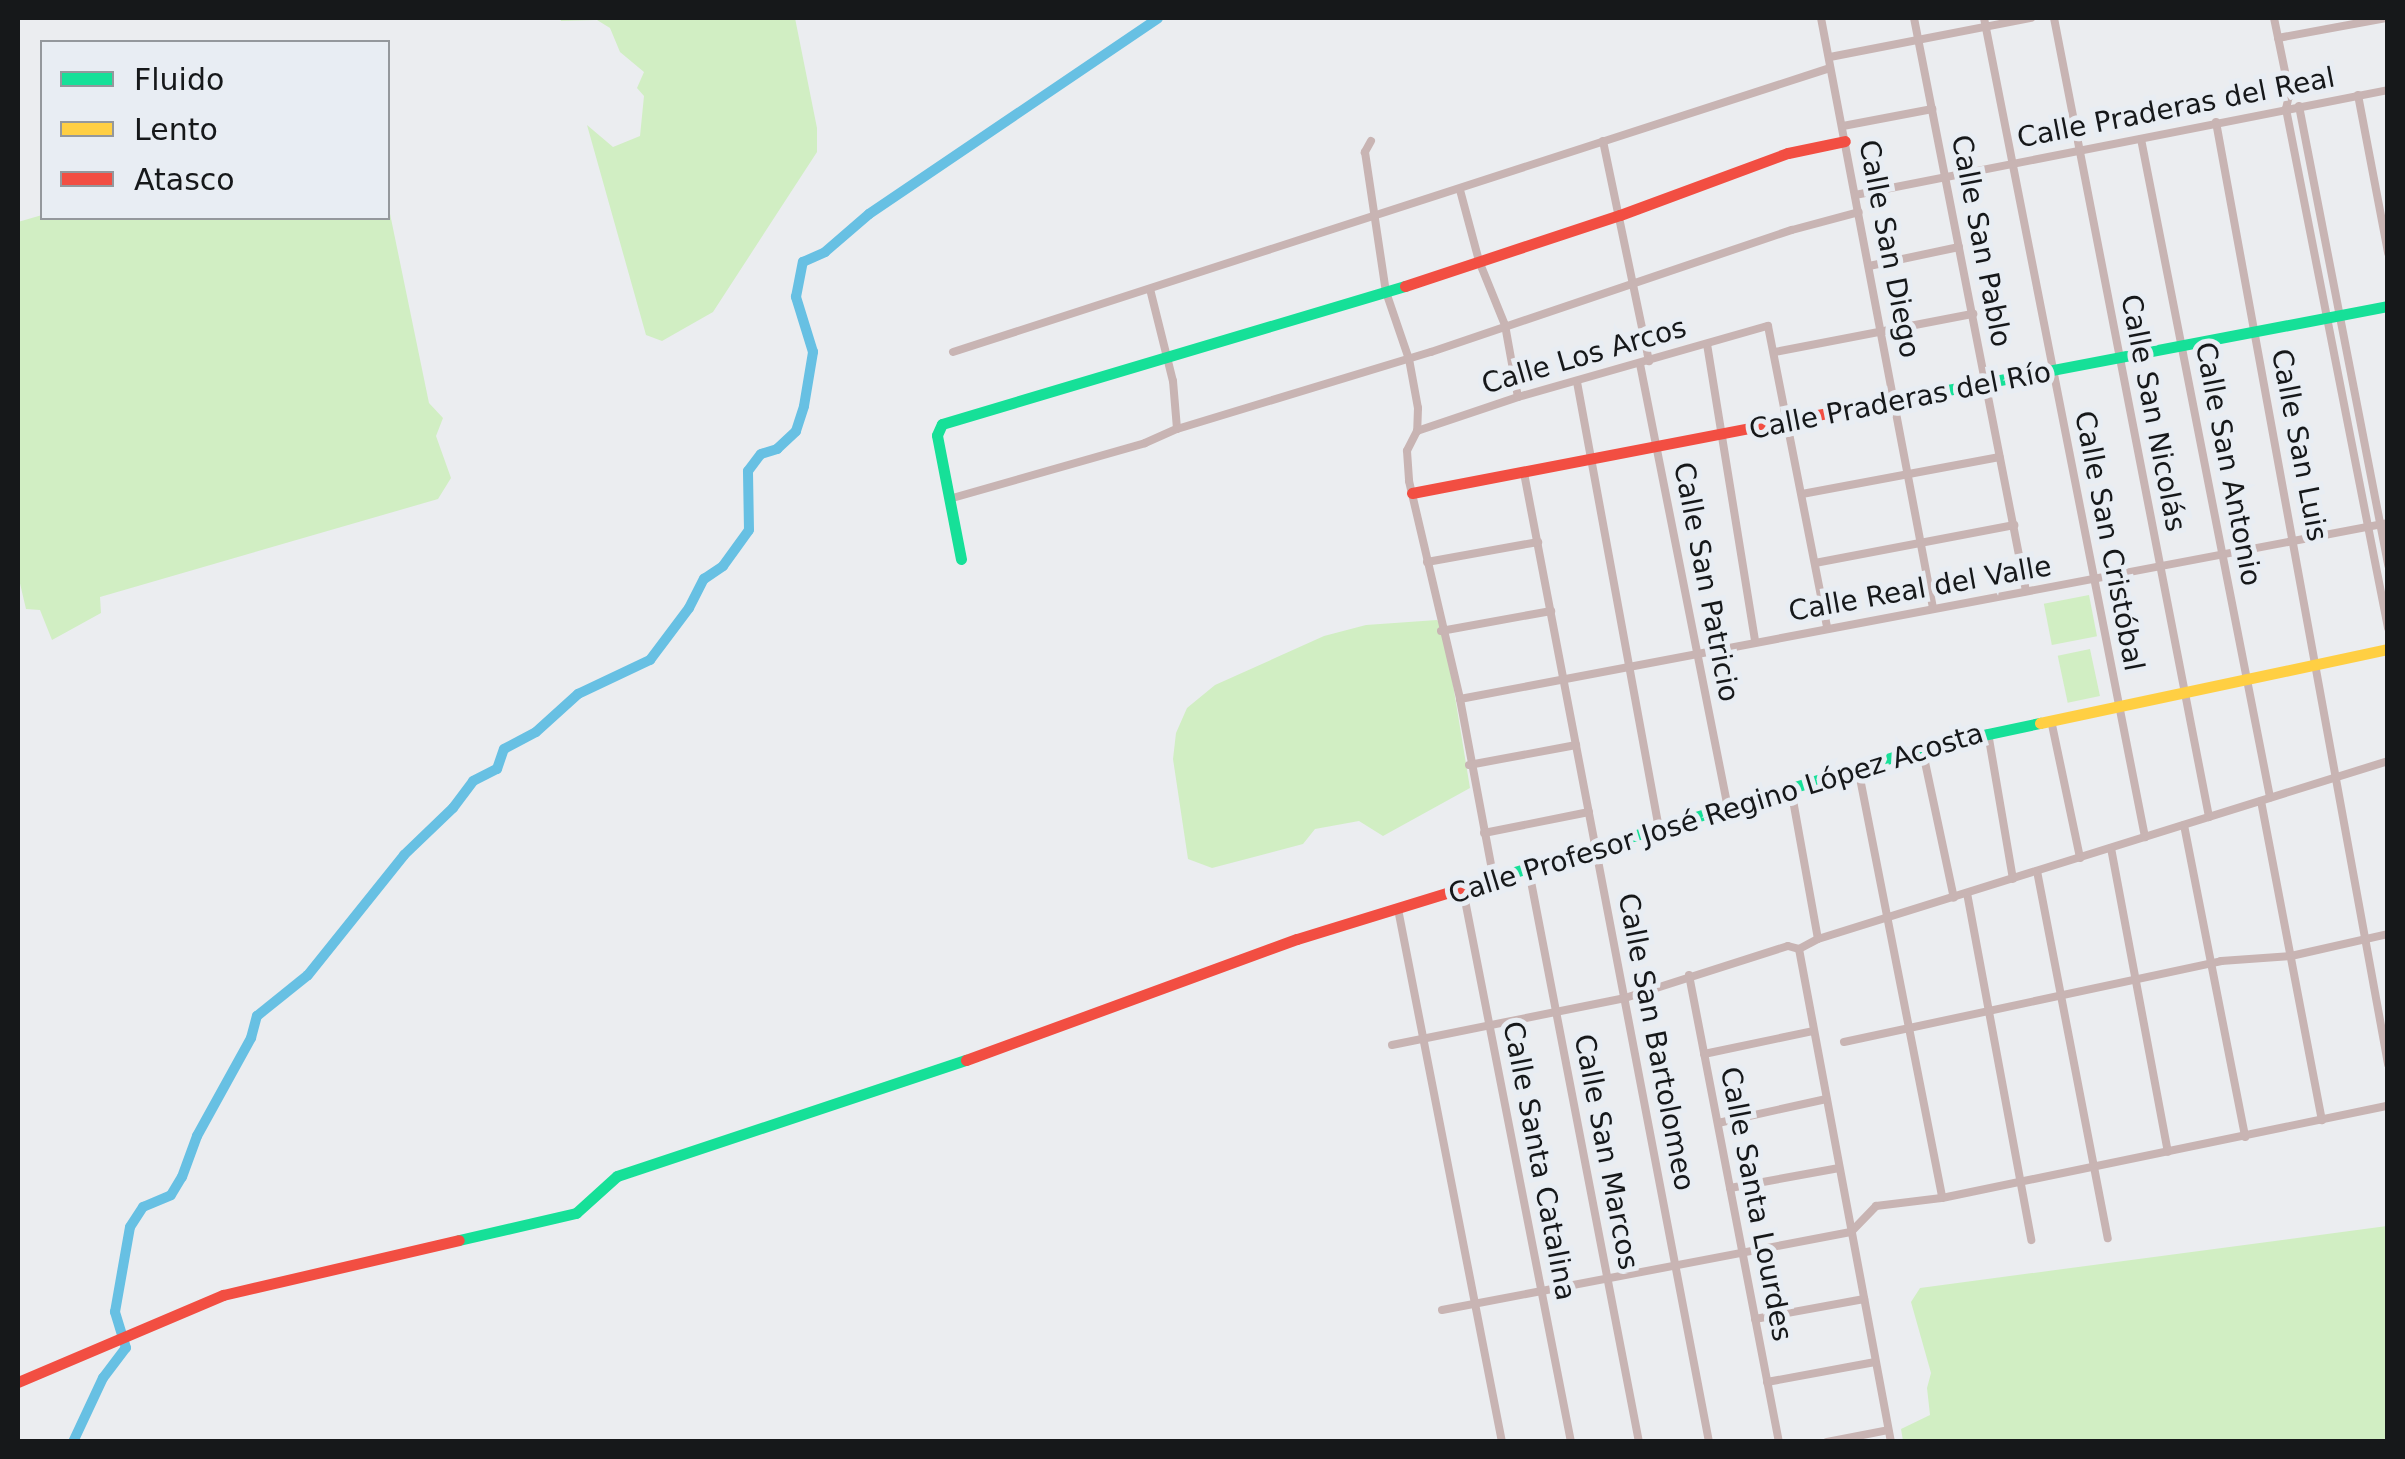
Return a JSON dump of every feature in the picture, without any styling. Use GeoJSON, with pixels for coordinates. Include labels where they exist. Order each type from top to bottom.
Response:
{"type":"FeatureCollection","features":[{"type":"Feature","properties":{"kind":"street","name":"Calle San Diego"},"geometry":{"type":"LineString","coordinates":[[1821,18],[1830,56],[1827,69],[1846,141],[1932,608]]}},
{"type":"Feature","properties":{"kind":"street","name":"Calle San Pablo"},"geometry":{"type":"LineString","coordinates":[[1914,18],[2026,591]]}},
{"type":"Feature","properties":{"kind":"street"},"geometry":{"type":"LineString","coordinates":[[1830,56],[1985,22],[2032,18]]}},
{"type":"Feature","properties":{"kind":"street","name":"Calle San Nicolás"},"geometry":{"type":"LineString","coordinates":[[2057,18],[2209,817]]}},
{"type":"Feature","properties":{"kind":"street"},"geometry":{"type":"LineString","coordinates":[[2274,18],[2289,95],[2286,108],[2384,523],[2388,566]]}},
{"type":"Feature","properties":{"kind":"street"},"geometry":{"type":"LineString","coordinates":[[2278,38],[2386,18]]}},
{"type":"Feature","properties":{"kind":"street","name":"Calle San Cristóbal"},"geometry":{"type":"LineString","coordinates":[[1985,22],[2145,837]]}},
{"type":"Feature","properties":{"kind":"street"},"geometry":{"type":"LineString","coordinates":[[954,352],[1827,69]]}},
{"type":"Feature","properties":{"kind":"street","name":"Calle Praderas del Real"},"geometry":{"type":"LineString","coordinates":[[1856,194],[2388,90]]}},
{"type":"Feature","properties":{"kind":"street"},"geometry":{"type":"LineString","coordinates":[[2289,95],[2299,106],[2388,628]]}},
{"type":"Feature","properties":{"kind":"street"},"geometry":{"type":"LineString","coordinates":[[2358,95],[2388,252]]}},
{"type":"Feature","properties":{"kind":"street"},"geometry":{"type":"LineString","coordinates":[[1843,126],[1932,109]]}},
{"type":"Feature","properties":{"kind":"street","name":"Calle San Luis"},"geometry":{"type":"LineString","coordinates":[[2216,122],[2318,663],[2363,940],[2388,1064]]}},
{"type":"Feature","properties":{"kind":"street","name":"Calle San Antonio"},"geometry":{"type":"LineString","coordinates":[[2141,139],[2247,678],[2291,956],[2322,1120]]}},
{"type":"Feature","properties":{"kind":"street"},"geometry":{"type":"LineString","coordinates":[[1372,141],[1365,152],[1386,292],[1408,359],[1417,431],[1407,451],[1412,493],[1441,631],[1460,699],[1469,765],[1494,880]]}},
{"type":"Feature","properties":{"kind":"street","name":"Calle San Patricio"},"geometry":{"type":"LineString","coordinates":[[1603,141],[1634,283],[1656,448],[1728,810]]}},
{"type":"Feature","properties":{"kind":"street"},"geometry":{"type":"LineString","coordinates":[[961,559],[937,436],[942,424],[1386,292],[1620,215],[1788,153],[1846,141]]}},
{"type":"Feature","properties":{"kind":"street"},"geometry":{"type":"LineString","coordinates":[[1460,190],[1479,262],[1505,326],[1518,397]]}},
{"type":"Feature","properties":{"kind":"street"},"geometry":{"type":"LineString","coordinates":[[949,498],[1145,443],[1177,429],[1408,359],[1859,212]]}},
{"type":"Feature","properties":{"kind":"street"},"geometry":{"type":"LineString","coordinates":[[1869,266],[1959,247]]}},
{"type":"Feature","properties":{"kind":"street"},"geometry":{"type":"LineString","coordinates":[[1150,288],[1167,358],[1177,429]]}},
{"type":"Feature","properties":{"kind":"street","name":"Calle Praderas del Río"},"geometry":{"type":"LineString","coordinates":[[1412,493],[2388,306]]}},
{"type":"Feature","properties":{"kind":"street"},"geometry":{"type":"LineString","coordinates":[[1827,627],[1775,352],[1973,314]]}},
{"type":"Feature","properties":{"kind":"street","name":"Calle Los Arcos"},"geometry":{"type":"LineString","coordinates":[[1417,431],[1518,397],[1766,326],[1775,352]]}},
{"type":"Feature","properties":{"kind":"street"},"geometry":{"type":"LineString","coordinates":[[1707,344],[1755,641]]}},
{"type":"Feature","properties":{"kind":"street"},"geometry":{"type":"LineString","coordinates":[[1577,382],[1659,830]]}},
{"type":"Feature","properties":{"kind":"street"},"geometry":{"type":"LineString","coordinates":[[1802,494],[2000,456]]}},
{"type":"Feature","properties":{"kind":"street","name":"Calle San Bartolomeo"},"geometry":{"type":"LineString","coordinates":[[1524,474],[1708,1442]]}},
{"type":"Feature","properties":{"kind":"street","name":"Calle Real del Valle"},"geometry":{"type":"LineString","coordinates":[[1460,699],[2384,523]]}},
{"type":"Feature","properties":{"kind":"street"},"geometry":{"type":"LineString","coordinates":[[1815,563],[2014,526]]}},
{"type":"Feature","properties":{"kind":"street"},"geometry":{"type":"LineString","coordinates":[[1427,562],[1538,542]]}},
{"type":"Feature","properties":{"kind":"street"},"geometry":{"type":"LineString","coordinates":[[1441,631],[1551,611]]}},
{"type":"Feature","properties":{"kind":"street","name":"Calle Profesor José Regino López Acosta"},"geometry":{"type":"LineString","coordinates":[[18,1382],[224,1295],[576,1214],[617,1176],[1021,1040],[1297,939],[1922,748],[2388,649]]}},
{"type":"Feature","properties":{"kind":"street"},"geometry":{"type":"LineString","coordinates":[[2052,720],[2080,858]]}},
{"type":"Feature","properties":{"kind":"street"},"geometry":{"type":"LineString","coordinates":[[1988,733],[2013,879]]}},
{"type":"Feature","properties":{"kind":"street"},"geometry":{"type":"LineString","coordinates":[[1469,765],[1576,746]]}},
{"type":"Feature","properties":{"kind":"street"},"geometry":{"type":"LineString","coordinates":[[1922,748],[1954,898]]}},
{"type":"Feature","properties":{"kind":"street"},"geometry":{"type":"LineString","coordinates":[[1392,1045],[1625,998],[1788,946],[1799,949],[1818,939],[2388,761]]}},
{"type":"Feature","properties":{"kind":"street"},"geometry":{"type":"LineString","coordinates":[[1858,768],[1942,1198]]}},
{"type":"Feature","properties":{"kind":"street"},"geometry":{"type":"LineString","coordinates":[[1792,789],[1818,939]]}},
{"type":"Feature","properties":{"kind":"street"},"geometry":{"type":"LineString","coordinates":[[1484,833],[1589,812]]}},
{"type":"Feature","properties":{"kind":"street"},"geometry":{"type":"LineString","coordinates":[[2184,825],[2245,1137]]}},
{"type":"Feature","properties":{"kind":"street"},"geometry":{"type":"LineString","coordinates":[[2112,848],[2168,1152]]}},
{"type":"Feature","properties":{"kind":"street","name":"Calle San Marcos"},"geometry":{"type":"LineString","coordinates":[[1529,870],[1639,1442]]}},
{"type":"Feature","properties":{"kind":"street"},"geometry":{"type":"LineString","coordinates":[[2038,871],[2108,1238]]}},
{"type":"Feature","properties":{"kind":"street","name":"Calle Santa Catalina"},"geometry":{"type":"LineString","coordinates":[[1463,890],[1571,1442]]}},
{"type":"Feature","properties":{"kind":"street"},"geometry":{"type":"LineString","coordinates":[[1967,894],[2031,1240]]}},
{"type":"Feature","properties":{"kind":"street"},"geometry":{"type":"LineString","coordinates":[[1398,909],[1502,1442]]}},
{"type":"Feature","properties":{"kind":"street"},"geometry":{"type":"LineString","coordinates":[[1844,1042],[2136,979],[2291,956],[2388,934]]}},
{"type":"Feature","properties":{"kind":"street"},"geometry":{"type":"LineString","coordinates":[[1799,949],[1890,1442]]}},
{"type":"Feature","properties":{"kind":"street","name":"Calle Santa Lourdes"},"geometry":{"type":"LineString","coordinates":[[1690,975],[1779,1442]]}},
{"type":"Feature","properties":{"kind":"street"},"geometry":{"type":"LineString","coordinates":[[1704,1054],[1813,1032]]}},
{"type":"Feature","properties":{"kind":"street"},"geometry":{"type":"LineString","coordinates":[[1718,1123],[1826,1099]]}},
{"type":"Feature","properties":{"kind":"street"},"geometry":{"type":"LineString","coordinates":[[1442,1310],[1851,1232],[1876,1206],[1942,1198],[2388,1106]]}},
{"type":"Feature","properties":{"kind":"street"},"geometry":{"type":"LineString","coordinates":[[1730,1188],[1839,1168]]}},
{"type":"Feature","properties":{"kind":"street"},"geometry":{"type":"LineString","coordinates":[[1756,1320],[1864,1298]]}},
{"type":"Feature","properties":{"kind":"street"},"geometry":{"type":"LineString","coordinates":[[1768,1382],[1876,1362]]}},
{"type":"Feature","properties":{"kind":"street"},"geometry":{"type":"LineString","coordinates":[[1827,1442],[1888,1430]]}},
{"type":"Feature","properties":{"kind":"green space"},"geometry":{"type":"Polygon","coordinates":[[[560,18],[795,18],[817,128],[817,152],[713,312],[662,341],[646,335],[587,125],[613,147],[640,136],[644,96],[637,88],[644,72],[620,52],[610,28],[597,20],[560,18]]]}},
{"type":"Feature","properties":{"kind":"green space"},"geometry":{"type":"Polygon","coordinates":[[[390,214],[429,403],[443,418],[436,436],[451,478],[438,499],[100,597],[101,613],[52,640],[40,610],[26,609],[18,575],[18,222],[40,216],[40,220],[390,220],[390,214]]]}},
{"type":"Feature","properties":{"kind":"green space"},"geometry":{"type":"Polygon","coordinates":[[[2089,595],[2097,636],[2052,645],[2044,604],[2089,595]]]}},
{"type":"Feature","properties":{"kind":"green space"},"geometry":{"type":"Polygon","coordinates":[[[1437,620],[1444,630],[1470,788],[1383,836],[1359,821],[1315,829],[1303,844],[1212,868],[1188,859],[1173,759],[1176,733],[1187,708],[1215,685],[1324,636],[1366,625],[1437,620]]]}},
{"type":"Feature","properties":{"kind":"green space"},"geometry":{"type":"Polygon","coordinates":[[[2090,649],[2100,696],[2068,703],[2058,656],[2090,649]]]}},
{"type":"Feature","properties":{"kind":"green space"},"geometry":{"type":"Polygon","coordinates":[[[2387,1226],[2387,1441],[1903,1441],[1901,1429],[1930,1415],[1927,1388],[1931,1373],[1911,1302],[1920,1288],[2387,1226]]]}},
{"type":"Feature","properties":{"kind":"waterway"},"geometry":{"type":"LineString","coordinates":[[73,1442],[103,1378],[126,1348],[115,1312],[130,1227],[143,1207],[171,1195],[182,1177],[197,1136],[251,1038],[257,1016],[308,975],[404,855],[453,808],[473,781],[497,769],[504,749],[536,732],[578,694],[650,660],[689,608],[704,579],[723,566],[749,530],[748,471],[761,454],[777,449],[796,431],[804,406],[813,352],[796,297],[803,262],[825,252],[869,214],[1158,18]]}},
{"type":"Feature","properties":{"kind":"traffic: fast"},"geometry":{"type":"LineString","coordinates":[[961,559],[937,435],[942,424],[1405,286]]}},
{"type":"Feature","properties":{"kind":"traffic: fast"},"geometry":{"type":"LineString","coordinates":[[1853,408],[2388,306]]}},
{"type":"Feature","properties":{"kind":"traffic: fast"},"geometry":{"type":"LineString","coordinates":[[1485,881],[1922,748],[2040,723]]}},
{"type":"Feature","properties":{"kind":"traffic: fast"},"geometry":{"type":"LineString","coordinates":[[459,1240],[576,1213],[617,1176],[966,1060]]}},
{"type":"Feature","properties":{"kind":"traffic: slow"},"geometry":{"type":"LineString","coordinates":[[2040,723],[2388,649]]}},
{"type":"Feature","properties":{"kind":"traffic: jam"},"geometry":{"type":"LineString","coordinates":[[1405,286],[1620,215],[1788,153],[1845,141]]}},
{"type":"Feature","properties":{"kind":"traffic: jam"},"geometry":{"type":"LineString","coordinates":[[1412,493],[1853,408]]}},
{"type":"Feature","properties":{"kind":"traffic: jam"},"geometry":{"type":"LineString","coordinates":[[966,1060],[1297,939],[1485,881]]}},
{"type":"Feature","properties":{"kind":"traffic: jam"},"geometry":{"type":"LineString","coordinates":[[18,1382],[223,1295],[459,1240]]}}]}
